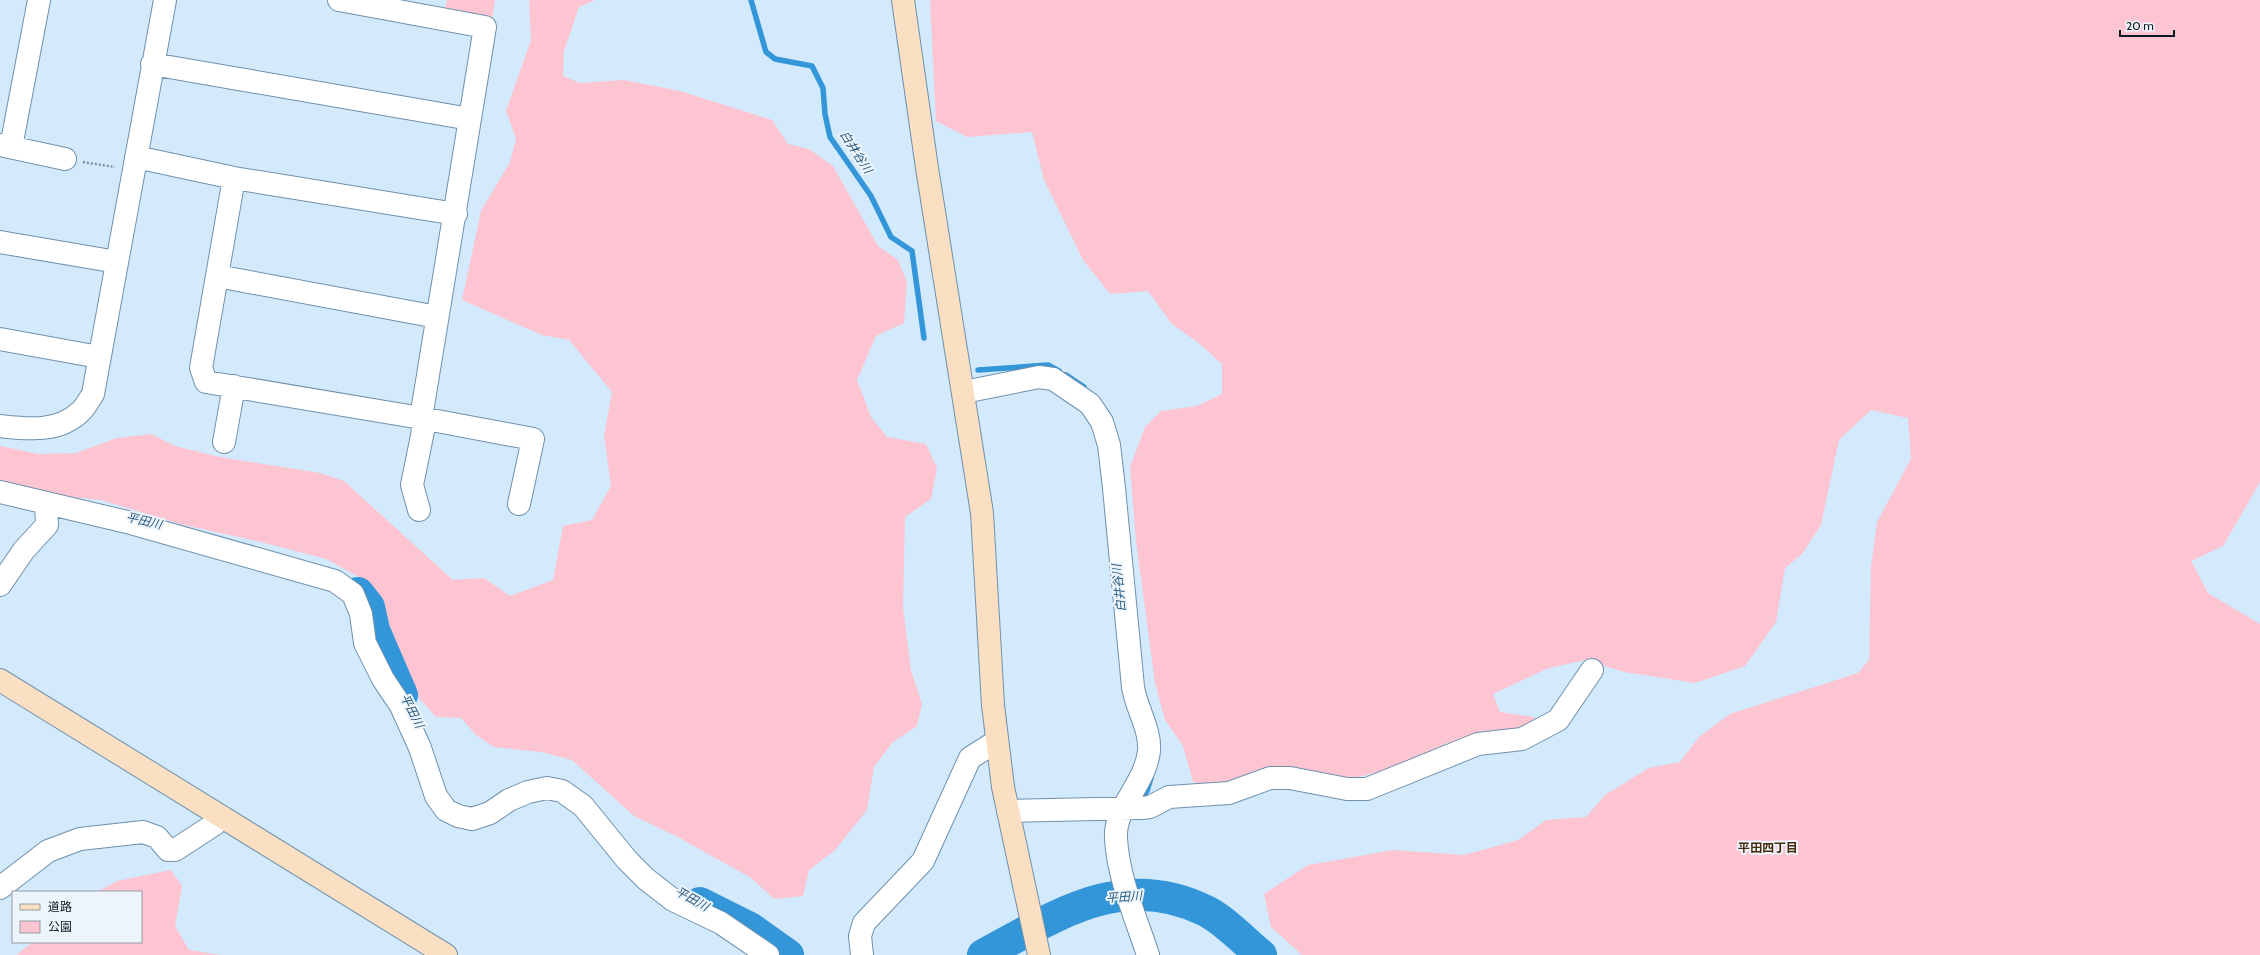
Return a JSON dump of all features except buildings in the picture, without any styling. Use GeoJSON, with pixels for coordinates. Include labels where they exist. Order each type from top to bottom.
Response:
{"type":"FeatureCollection","features":[{"type":"Feature","properties":{"kind":"street"},"geometry":{"type":"LineString","coordinates":[[39,0],[6,146],[65,159]]}},
{"type":"Feature","properties":{"kind":"street"},"geometry":{"type":"LineString","coordinates":[[0,426],[30,429],[58,426],[80,412],[93,394],[152,64],[165,0]]}},
{"type":"Feature","properties":{"kind":"street"},"geometry":{"type":"LineString","coordinates":[[339,0],[394,5],[485,27],[456,214],[437,317],[421,418],[423,431],[412,485],[419,510]]}},
{"type":"Feature","properties":{"kind":"street"},"geometry":{"type":"LineString","coordinates":[[903,0],[927,168],[964,392],[982,513],[988,633],[997,741],[1008,811],[1038,951]]}},
{"type":"Feature","properties":{"kind":"street"},"geometry":{"type":"LineString","coordinates":[[152,64],[470,119]]}},
{"type":"Feature","properties":{"kind":"street"},"geometry":{"type":"LineString","coordinates":[[135,164],[234,178],[456,214]]}},
{"type":"Feature","properties":{"kind":"street"},"geometry":{"type":"LineString","coordinates":[[234,178],[201,368],[206,382],[421,418],[533,439],[519,504]]}},
{"type":"Feature","properties":{"kind":"street"},"geometry":{"type":"LineString","coordinates":[[0,242],[117,262]]}},
{"type":"Feature","properties":{"kind":"street"},"geometry":{"type":"LineString","coordinates":[[217,276],[437,317]]}},
{"type":"Feature","properties":{"kind":"street"},"geometry":{"type":"LineString","coordinates":[[0,339],[99,357]]}},
{"type":"Feature","properties":{"kind":"street"},"geometry":{"type":"LineString","coordinates":[[964,392],[1039,377],[1053,379],[1090,404],[1102,422],[1109,445],[1133,687],[1136,703],[1148,739],[1149,751],[1142,777],[1121,810],[1117,822],[1116,838],[1124,880],[1148,955]]}},
{"type":"Feature","properties":{"kind":"street"},"geometry":{"type":"LineString","coordinates":[[224,442],[234,386]]}},
{"type":"Feature","properties":{"kind":"street"},"geometry":{"type":"LineString","coordinates":[[0,492],[127,522],[335,581],[353,594],[361,614],[365,643],[383,679],[401,706],[420,748],[436,796],[446,810],[458,816],[472,819],[490,813],[509,800],[528,792],[547,788],[562,791],[583,806],[627,860],[646,879],[673,900],[721,923],[768,955]]}},
{"type":"Feature","properties":{"kind":"street"},"geometry":{"type":"LineString","coordinates":[[0,585],[24,550],[47,526],[46,503]]}},
{"type":"Feature","properties":{"kind":"street"},"geometry":{"type":"LineString","coordinates":[[1008,811],[1121,810],[1150,807],[1169,796],[1230,793],[1270,778],[1290,778],[1347,789],[1366,789],[1478,744],[1522,740],[1558,720],[1592,670]]}},
{"type":"Feature","properties":{"kind":"street"},"geometry":{"type":"LineString","coordinates":[[0,680],[222,817],[432,952]]}},
{"type":"Feature","properties":{"kind":"street"},"geometry":{"type":"LineString","coordinates":[[862,955],[860,936],[864,923],[923,861],[970,758],[997,741]]}},
{"type":"Feature","properties":{"kind":"street"},"geometry":{"type":"LineString","coordinates":[[0,888],[48,852],[62,844],[80,838],[143,832],[156,837],[168,850],[175,850],[215,824],[222,817]]}},
{"type":"Feature","properties":{"kind":"path"},"geometry":{"type":"LineString","coordinates":[[65,159],[135,164]]}},
{"type":"Feature","properties":{"kind":"green space"},"geometry":{"type":"Polygon","coordinates":[[[447,0],[495,0],[492,19],[445,8],[447,0]]]}},
{"type":"Feature","properties":{"kind":"green space"},"geometry":{"type":"Polygon","coordinates":[[[529,0],[595,0],[579,7],[564,51],[563,76],[580,83],[624,80],[680,91],[772,120],[788,144],[809,149],[833,166],[878,246],[898,260],[907,282],[904,323],[876,336],[857,380],[871,417],[887,437],[926,444],[937,468],[931,499],[905,517],[903,607],[911,670],[922,704],[917,726],[893,742],[874,767],[867,810],[835,850],[809,870],[803,896],[774,899],[751,878],[678,837],[634,816],[572,760],[541,752],[494,747],[476,735],[461,718],[436,717],[398,675],[380,620],[363,579],[326,559],[265,543],[180,524],[101,500],[41,494],[0,481],[0,446],[39,454],[76,453],[117,438],[151,434],[175,446],[220,457],[320,473],[344,481],[453,580],[484,578],[510,596],[553,580],[563,526],[592,520],[611,486],[604,436],[612,392],[569,340],[542,335],[462,300],[481,211],[510,162],[516,139],[506,111],[531,40],[529,0]]]}},
{"type":"Feature","properties":{"kind":"green space"},"geometry":{"type":"Polygon","coordinates":[[[930,0],[2260,0],[2260,482],[2223,546],[2191,561],[2208,593],[2260,624],[2260,955],[1302,955],[1271,927],[1264,894],[1308,865],[1394,850],[1464,855],[1518,840],[1546,820],[1586,817],[1605,795],[1649,768],[1680,762],[1699,737],[1730,714],[1858,673],[1869,660],[1871,567],[1877,522],[1911,459],[1908,418],[1871,410],[1839,440],[1821,525],[1802,554],[1785,568],[1776,622],[1745,666],[1695,683],[1624,672],[1585,660],[1546,669],[1493,694],[1500,712],[1534,717],[1530,736],[1447,743],[1397,768],[1353,778],[1292,771],[1213,786],[1193,782],[1183,746],[1165,720],[1155,683],[1136,541],[1130,467],[1145,427],[1161,411],[1197,406],[1222,394],[1222,364],[1201,345],[1171,323],[1148,291],[1110,294],[1083,260],[1044,180],[1032,132],[967,137],[936,121],[930,0]]]}},
{"type":"Feature","properties":{"kind":"green space"},"geometry":{"type":"Polygon","coordinates":[[[171,870],[182,886],[175,926],[189,950],[221,955],[16,955],[32,943],[142,943],[142,891],[99,891],[117,881],[171,870]]]}},
{"type":"Feature","properties":{"kind":"waterway","name":"白井谷川"},"geometry":{"type":"LineString","coordinates":[[751,0],[766,52],[775,59],[812,66],[823,88],[825,114],[830,137],[871,196],[891,237],[912,251],[924,338]]}},
{"type":"Feature","properties":{"kind":"waterway","name":"白井谷川"},"geometry":{"type":"LineString","coordinates":[[978,370],[1048,365],[1059,371]]}},
{"type":"Feature","properties":{"kind":"waterway","name":"白井谷川"},"geometry":{"type":"LineString","coordinates":[[1066,375],[1084,387]]}},
{"type":"Feature","properties":{"kind":"waterway","name":"平田川"},"geometry":{"type":"LineString","coordinates":[[358,593],[369,607],[374,630],[402,695]]}},
{"type":"Feature","properties":{"kind":"waterway","name":"白井谷川"},"geometry":{"type":"LineString","coordinates":[[1139,802],[1147,791],[1151,778]]}},
{"type":"Feature","properties":{"kind":"waterway","name":"白井谷川"},"geometry":{"type":"LineString","coordinates":[[1134,881],[1142,895]]}},
{"type":"Feature","properties":{"kind":"waterway","name":"平田川"},"geometry":{"type":"LineString","coordinates":[[983,955],[1063,913],[1090,903],[1118,896],[1146,895],[1175,899],[1206,911],[1227,925],[1261,955]]}},
{"type":"Feature","properties":{"kind":"waterway","name":"平田川"},"geometry":{"type":"LineString","coordinates":[[700,903],[750,928],[788,955]]}},
{"type":"Feature","properties":{"kind":"district","name":"平田四丁目"},"geometry":{"type":"Point","coordinates":[1768,848]}}]}
